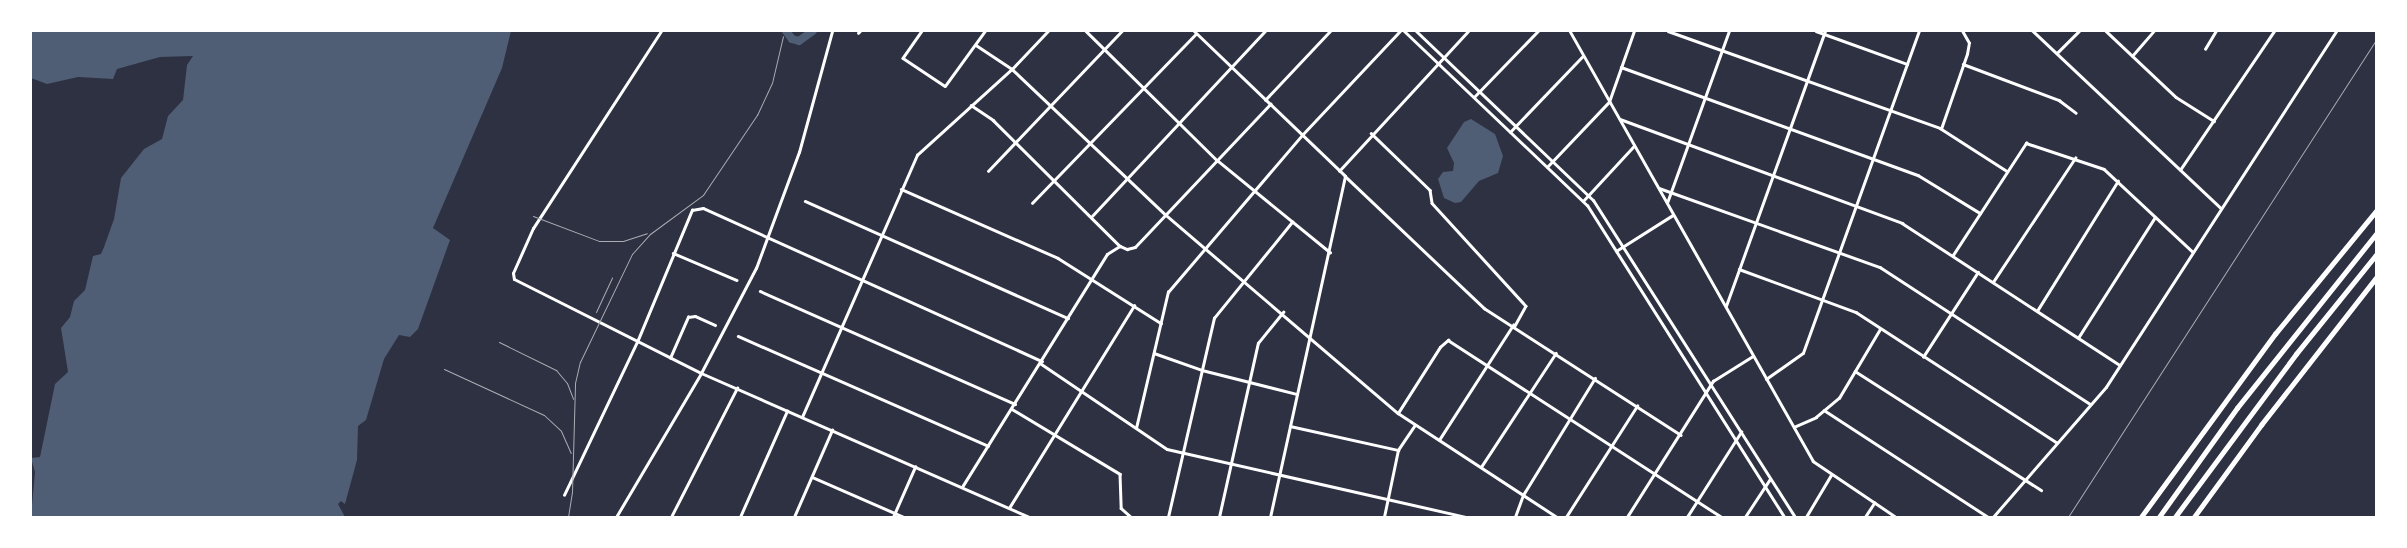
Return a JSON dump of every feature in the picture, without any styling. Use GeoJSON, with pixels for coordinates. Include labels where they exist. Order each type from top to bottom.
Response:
{"type":"FeatureCollection","features":[{"type":"Feature","properties":{"kind":"highway"},"geometry":{"type":"LineString","coordinates":[[2141,517],[2275,334],[2376,211]]}},
{"type":"Feature","properties":{"kind":"highway"},"geometry":{"type":"LineString","coordinates":[[2159,517],[2237,408],[2376,234]]}},
{"type":"Feature","properties":{"kind":"highway"},"geometry":{"type":"LineString","coordinates":[[2176,517],[2254,408],[2376,255]]}},
{"type":"Feature","properties":{"kind":"highway"},"geometry":{"type":"LineString","coordinates":[[2194,517],[2272,410],[2376,278]]}},
{"type":"Feature","properties":{"kind":"street"},"geometry":{"type":"LineString","coordinates":[[661,31],[536,223],[513,273],[514,279],[701,373],[1029,517]]}},
{"type":"Feature","properties":{"kind":"street"},"geometry":{"type":"LineString","coordinates":[[616,517],[701,373],[768,238],[799,152],[832,31]]}},
{"type":"Feature","properties":{"kind":"street"},"geometry":{"type":"LineString","coordinates":[[922,31],[904,58],[948,85],[986,31]]}},
{"type":"Feature","properties":{"kind":"street"},"geometry":{"type":"LineString","coordinates":[[802,417],[880,234],[917,156],[1012,69],[1048,31]]}},
{"type":"Feature","properties":{"kind":"street"},"geometry":{"type":"LineString","coordinates":[[1086,31],[1217,160],[1330,252]]}},
{"type":"Feature","properties":{"kind":"street"},"geometry":{"type":"LineString","coordinates":[[988,171],[1122,31]]}},
{"type":"Feature","properties":{"kind":"street"},"geometry":{"type":"LineString","coordinates":[[1092,216],[1265,31]]}},
{"type":"Feature","properties":{"kind":"street"},"geometry":{"type":"LineString","coordinates":[[1265,100],[1330,31]]}},
{"type":"Feature","properties":{"kind":"street"},"geometry":{"type":"LineString","coordinates":[[1136,428],[1168,292],[1207,249],[1302,135],[1400,31]]}},
{"type":"Feature","properties":{"kind":"street"},"geometry":{"type":"LineString","coordinates":[[1404,31],[1583,201],[1784,517]]}},
{"type":"Feature","properties":{"kind":"street"},"geometry":{"type":"LineString","coordinates":[[1416,31],[1588,195],[1624,246],[1795,517]]}},
{"type":"Feature","properties":{"kind":"street"},"geometry":{"type":"LineString","coordinates":[[1339,171],[1371,133],[1468,31]]}},
{"type":"Feature","properties":{"kind":"street"},"geometry":{"type":"LineString","coordinates":[[1474,97],[1538,31]]}},
{"type":"Feature","properties":{"kind":"street"},"geometry":{"type":"LineString","coordinates":[[1570,31],[1812,461],[1896,517]]}},
{"type":"Feature","properties":{"kind":"street"},"geometry":{"type":"LineString","coordinates":[[1547,167],[1609,102],[1634,31]]}},
{"type":"Feature","properties":{"kind":"street"},"geometry":{"type":"LineString","coordinates":[[1668,31],[1940,129],[2007,171]]}},
{"type":"Feature","properties":{"kind":"street"},"geometry":{"type":"LineString","coordinates":[[1667,204],[1729,31]]}},
{"type":"Feature","properties":{"kind":"street"},"geometry":{"type":"LineString","coordinates":[[1816,31],[1907,64]]}},
{"type":"Feature","properties":{"kind":"street"},"geometry":{"type":"LineString","coordinates":[[1766,378],[1803,353],[1858,206],[1919,31]]}},
{"type":"Feature","properties":{"kind":"street"},"geometry":{"type":"LineString","coordinates":[[1940,129],[1969,43],[1962,31]]}},
{"type":"Feature","properties":{"kind":"street"},"geometry":{"type":"LineString","coordinates":[[2033,31],[2221,209]]}},
{"type":"Feature","properties":{"kind":"street"},"geometry":{"type":"LineString","coordinates":[[2057,54],[2079,31]]}},
{"type":"Feature","properties":{"kind":"street"},"geometry":{"type":"LineString","coordinates":[[2106,31],[2176,97],[2214,121]]}},
{"type":"Feature","properties":{"kind":"street"},"geometry":{"type":"LineString","coordinates":[[2132,56],[2154,31]]}},
{"type":"Feature","properties":{"kind":"street"},"geometry":{"type":"LineString","coordinates":[[2205,49],[2216,31]]}},
{"type":"Feature","properties":{"kind":"street"},"geometry":{"type":"LineString","coordinates":[[2180,170],[2274,31]]}},
{"type":"Feature","properties":{"kind":"street"},"geometry":{"type":"LineString","coordinates":[[1993,517],[2090,404],[2120,365],[2336,31]]}},
{"type":"Feature","properties":{"kind":"street"},"geometry":{"type":"LineString","coordinates":[[1032,204],[1195,32],[1475,300],[1681,435]]}},
{"type":"Feature","properties":{"kind":"street"},"geometry":{"type":"LineString","coordinates":[[1726,306],[1825,33]]}},
{"type":"Feature","properties":{"kind":"street"},"geometry":{"type":"LineString","coordinates":[[976,45],[1012,69],[1166,214],[1311,336],[1398,413],[1557,517]]}},
{"type":"Feature","properties":{"kind":"street"},"geometry":{"type":"LineString","coordinates":[[1510,132],[1583,56]]}},
{"type":"Feature","properties":{"kind":"street"},"geometry":{"type":"LineString","coordinates":[[1963,64],[2059,100],[2076,113]]}},
{"type":"Feature","properties":{"kind":"street"},"geometry":{"type":"LineString","coordinates":[[1621,67],[1918,175],[1980,213]]}},
{"type":"Feature","properties":{"kind":"street"},"geometry":{"type":"LineString","coordinates":[[971,105],[1016,143],[1092,216],[1120,246],[1127,249],[1135,247],[1270,104]]}},
{"type":"Feature","properties":{"kind":"street"},"geometry":{"type":"LineString","coordinates":[[1618,118],[1902,222],[2120,365]]}},
{"type":"Feature","properties":{"kind":"street"},"geometry":{"type":"LineString","coordinates":[[1371,133],[1430,190],[1432,203],[1526,306],[1438,440]]}},
{"type":"Feature","properties":{"kind":"street"},"geometry":{"type":"LineString","coordinates":[[1952,256],[2026,143],[2104,169],[2193,252]]}},
{"type":"Feature","properties":{"kind":"street"},"geometry":{"type":"LineString","coordinates":[[1583,201],[1634,146]]}},
{"type":"Feature","properties":{"kind":"street"},"geometry":{"type":"LineString","coordinates":[[1993,282],[2075,158]]}},
{"type":"Feature","properties":{"kind":"street"},"geometry":{"type":"LineString","coordinates":[[1270,517],[1330,252],[1345,176]]}},
{"type":"Feature","properties":{"kind":"street"},"geometry":{"type":"LineString","coordinates":[[2037,311],[2118,182]]}},
{"type":"Feature","properties":{"kind":"street"},"geometry":{"type":"LineString","coordinates":[[1658,187],[1880,267],[2090,404]]}},
{"type":"Feature","properties":{"kind":"street"},"geometry":{"type":"LineString","coordinates":[[901,189],[1051,255],[1092,278],[1161,323]]}},
{"type":"Feature","properties":{"kind":"street"},"geometry":{"type":"LineString","coordinates":[[805,201],[1068,318]]}},
{"type":"Feature","properties":{"kind":"street"},"geometry":{"type":"LineString","coordinates":[[564,495],[637,342],[692,210],[703,208],[1041,362],[1167,449],[1231,466],[1466,517]]}},
{"type":"Feature","properties":{"kind":"street"},"geometry":{"type":"LineString","coordinates":[[1616,251],[1673,215]]}},
{"type":"Feature","properties":{"kind":"street"},"geometry":{"type":"LineString","coordinates":[[2078,338],[2155,217]]}},
{"type":"Feature","properties":{"kind":"street"},"geometry":{"type":"LineString","coordinates":[[1168,517],[1214,318],[1243,279],[1292,222]]}},
{"type":"Feature","properties":{"kind":"street"},"geometry":{"type":"LineString","coordinates":[[962,487],[1016,404],[1092,278],[1108,254],[1120,246]]}},
{"type":"Feature","properties":{"kind":"street"},"geometry":{"type":"LineString","coordinates":[[673,253],[737,280]]}},
{"type":"Feature","properties":{"kind":"street"},"geometry":{"type":"LineString","coordinates":[[1739,269],[1856,312],[2056,442]]}},
{"type":"Feature","properties":{"kind":"street"},"geometry":{"type":"LineString","coordinates":[[1923,357],[1978,272]]}},
{"type":"Feature","properties":{"kind":"street"},"geometry":{"type":"LineString","coordinates":[[1643,293],[1650,288]]}},
{"type":"Feature","properties":{"kind":"street"},"geometry":{"type":"LineString","coordinates":[[760,291],[1016,404]]}},
{"type":"Feature","properties":{"kind":"street"},"geometry":{"type":"LineString","coordinates":[[1009,508],[1080,390],[1134,306]]}},
{"type":"Feature","properties":{"kind":"street"},"geometry":{"type":"LineString","coordinates":[[1219,517],[1262,336],[1283,312]]}},
{"type":"Feature","properties":{"kind":"street"},"geometry":{"type":"LineString","coordinates":[[670,358],[688,317],[695,316],[715,324]]}},
{"type":"Feature","properties":{"kind":"street"},"geometry":{"type":"LineString","coordinates":[[1794,427],[1824,410],[1839,398],[1880,329]]}},
{"type":"Feature","properties":{"kind":"street"},"geometry":{"type":"LineString","coordinates":[[738,336],[988,446]]}},
{"type":"Feature","properties":{"kind":"street"},"geometry":{"type":"LineString","coordinates":[[1398,413],[1440,347],[1448,340],[1722,517]]}},
{"type":"Feature","properties":{"kind":"street"},"geometry":{"type":"LineString","coordinates":[[1682,354],[1689,350]]}},
{"type":"Feature","properties":{"kind":"street"},"geometry":{"type":"LineString","coordinates":[[1154,353],[1202,370],[1298,394]]}},
{"type":"Feature","properties":{"kind":"street"},"geometry":{"type":"LineString","coordinates":[[1480,467],[1556,353]]}},
{"type":"Feature","properties":{"kind":"street"},"geometry":{"type":"LineString","coordinates":[[1627,517],[1654,473],[1681,435],[1711,385],[1753,356]]}},
{"type":"Feature","properties":{"kind":"street"},"geometry":{"type":"LineString","coordinates":[[1855,371],[2041,490]]}},
{"type":"Feature","properties":{"kind":"street"},"geometry":{"type":"LineString","coordinates":[[1515,517],[1523,495],[1595,378]]}},
{"type":"Feature","properties":{"kind":"street"},"geometry":{"type":"LineString","coordinates":[[670,517],[737,388]]}},
{"type":"Feature","properties":{"kind":"street"},"geometry":{"type":"LineString","coordinates":[[1566,517],[1637,406]]}},
{"type":"Feature","properties":{"kind":"street"},"geometry":{"type":"LineString","coordinates":[[1012,409],[1120,474],[1121,508],[1131,517]]}},
{"type":"Feature","properties":{"kind":"street"},"geometry":{"type":"LineString","coordinates":[[740,517],[788,410]]}},
{"type":"Feature","properties":{"kind":"street"},"geometry":{"type":"LineString","coordinates":[[1824,410],[1988,517]]}},
{"type":"Feature","properties":{"kind":"street"},"geometry":{"type":"LineString","coordinates":[[1384,517],[1398,450],[1415,425]]}},
{"type":"Feature","properties":{"kind":"street"},"geometry":{"type":"LineString","coordinates":[[1290,426],[1398,450]]}},
{"type":"Feature","properties":{"kind":"street"},"geometry":{"type":"LineString","coordinates":[[794,517],[832,430]]}},
{"type":"Feature","properties":{"kind":"street"},"geometry":{"type":"LineString","coordinates":[[1687,517],[1741,432]]}},
{"type":"Feature","properties":{"kind":"street"},"geometry":{"type":"LineString","coordinates":[[893,517],[915,466]]}},
{"type":"Feature","properties":{"kind":"street"},"geometry":{"type":"LineString","coordinates":[[1806,517],[1831,475]]}},
{"type":"Feature","properties":{"kind":"street"},"geometry":{"type":"LineString","coordinates":[[812,477],[904,517]]}},
{"type":"Feature","properties":{"kind":"street"},"geometry":{"type":"LineString","coordinates":[[1745,517],[1771,478]]}},
{"type":"Feature","properties":{"kind":"street"},"geometry":{"type":"LineString","coordinates":[[1865,517],[1874,503]]}},
{"type":"Feature","properties":{"kind":"water"},"geometry":{"type":"Polygon","coordinates":[[[31,31],[511,31],[502,68],[433,228],[450,240],[418,329],[410,337],[399,335],[384,359],[366,420],[358,426],[357,460],[345,504],[341,501],[338,504],[345,517],[31,517],[35,472],[31,458],[40,457],[55,384],[68,372],[61,328],[70,317],[74,301],[85,290],[93,256],[101,254],[104,247],[114,219],[121,178],[144,149],[162,139],[168,116],[183,100],[187,65],[193,56],[160,57],[117,69],[113,79],[78,77],[47,84],[31,78],[31,31]]]}},
{"type":"Feature","properties":{"kind":"water"},"geometry":{"type":"Polygon","coordinates":[[[1471,119],[1495,134],[1503,156],[1498,173],[1479,181],[1461,202],[1455,203],[1444,198],[1438,179],[1443,172],[1453,171],[1454,163],[1447,148],[1464,122],[1471,119]]]}},
{"type":"Feature","properties":{"kind":"waterway"},"geometry":{"type":"LineString","coordinates":[[786,31],[792,39],[799,41],[813,31]]}},
{"type":"Feature","properties":{"kind":"railway"},"geometry":{"type":"LineString","coordinates":[[568,517],[572,492],[575,383],[580,362],[632,254],[650,234],[703,195],[757,115],[772,83],[783,36]]}},
{"type":"Feature","properties":{"kind":"railway"},"geometry":{"type":"LineString","coordinates":[[2068,517],[2376,40]]}},
{"type":"Feature","properties":{"kind":"railway"},"geometry":{"type":"LineString","coordinates":[[533,216],[599,241],[623,241],[647,233]]}},
{"type":"Feature","properties":{"kind":"railway"},"geometry":{"type":"LineString","coordinates":[[596,312],[612,277]]}},
{"type":"Feature","properties":{"kind":"railway"},"geometry":{"type":"LineString","coordinates":[[499,342],[556,370],[567,383],[573,399]]}},
{"type":"Feature","properties":{"kind":"railway"},"geometry":{"type":"LineString","coordinates":[[444,369],[544,415],[561,431],[571,453]]}}]}
